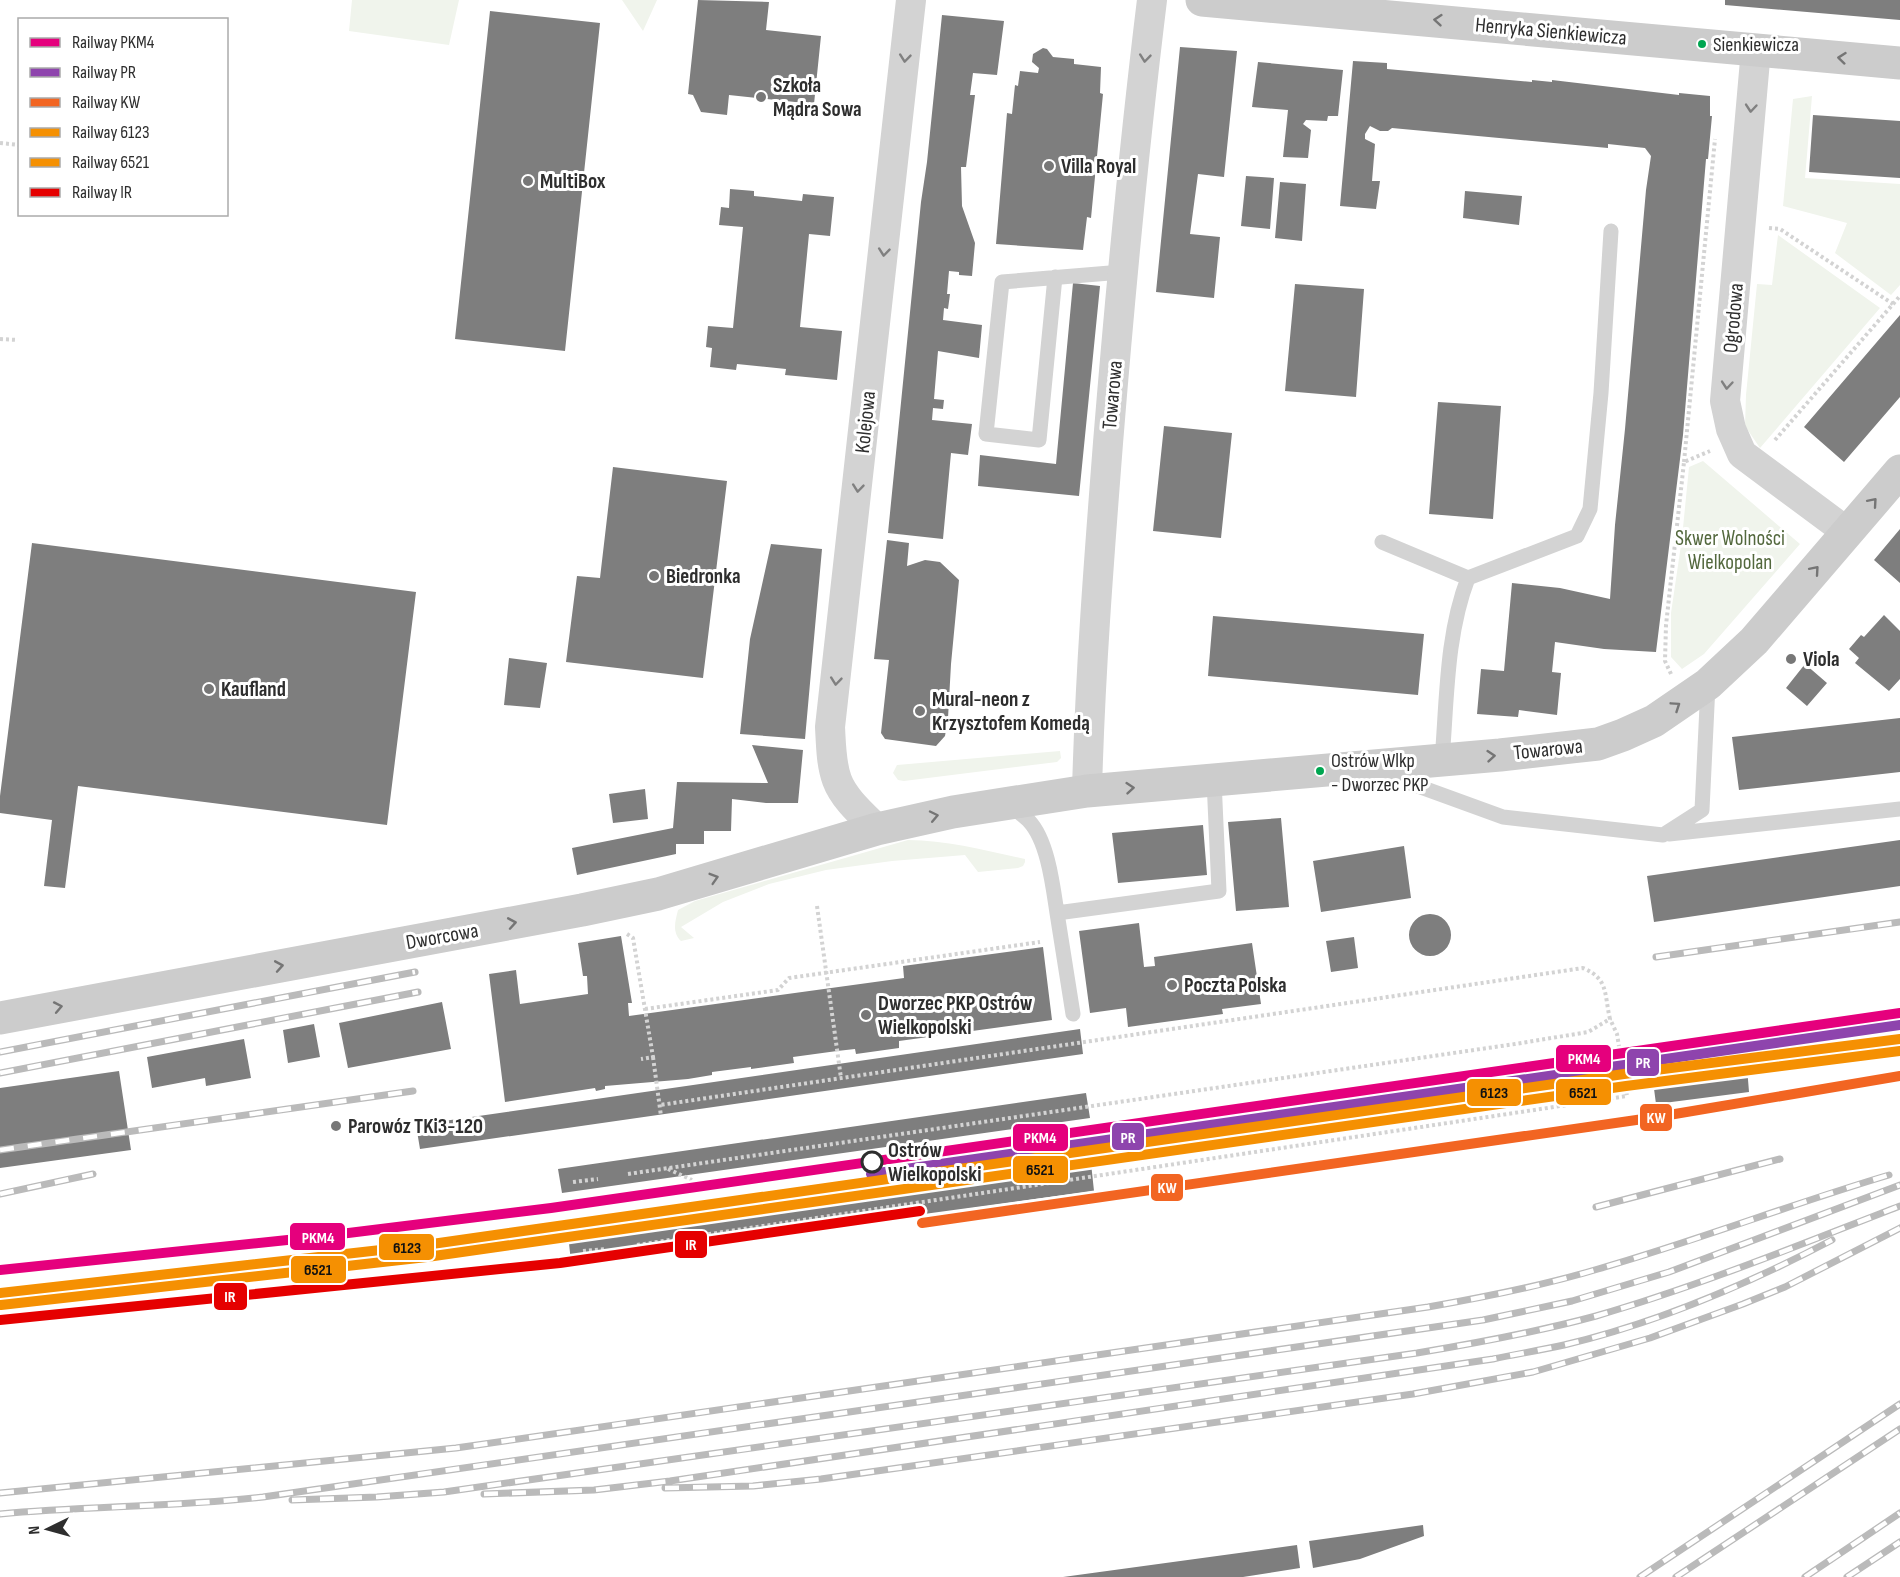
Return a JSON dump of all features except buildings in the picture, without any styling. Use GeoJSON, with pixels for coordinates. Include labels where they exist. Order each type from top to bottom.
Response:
{"type":"FeatureCollection","features":[{"type":"Feature","properties":{"kind":"main road","name":"Henryka Sienkiewicza"},"geometry":{"type":"LineString","coordinates":[[1202,0],[1900,63]]}},
{"type":"Feature","properties":{"kind":"main road","name":"Towarowa"},"geometry":{"type":"LineString","coordinates":[[877,829],[953,812],[1087,791],[1598,744],[1654,721],[1708,684],[1754,641],[1900,471]]}},
{"type":"Feature","properties":{"kind":"main road","name":"Dworcowa"},"geometry":{"type":"LineString","coordinates":[[0,1018],[658,894],[877,829]]}},
{"type":"Feature","properties":{"kind":"street","name":"Kolejowa"},"geometry":{"type":"LineString","coordinates":[[877,829],[849,799],[837,781],[830,727],[911,0]]}},
{"type":"Feature","properties":{"kind":"street","name":"Towarowa"},"geometry":{"type":"LineString","coordinates":[[1087,791],[1098,574],[1122,272],[1152,0]]}},
{"type":"Feature","properties":{"kind":"street","name":"Ogrodowa"},"geometry":{"type":"LineString","coordinates":[[1756,49],[1725,401],[1731,429],[1742,454],[1847,532]]}},
{"type":"Feature","properties":{"kind":"lane"},"geometry":{"type":"LineString","coordinates":[[1382,542],[1468,578],[1577,536],[1590,508],[1601,393],[1611,231]]}},
{"type":"Feature","properties":{"kind":"lane"},"geometry":{"type":"LineString","coordinates":[[1055,277],[1039,440],[986,434],[1002,282],[1055,277],[1122,272]]}},
{"type":"Feature","properties":{"kind":"lane"},"geometry":{"type":"LineString","coordinates":[[1442,760],[1449,674],[1458,604],[1468,578]]}},
{"type":"Feature","properties":{"kind":"lane"},"geometry":{"type":"LineString","coordinates":[[1663,835],[1702,810],[1708,684]]}},
{"type":"Feature","properties":{"kind":"lane"},"geometry":{"type":"LineString","coordinates":[[1365,767],[1503,817],[1663,835],[1900,809]]}},
{"type":"Feature","properties":{"kind":"lane"},"geometry":{"type":"LineString","coordinates":[[1057,913],[1219,891],[1214,780]]}},
{"type":"Feature","properties":{"kind":"lane"},"geometry":{"type":"LineString","coordinates":[[1009,803],[1031,823],[1049,868],[1073,1014]]}},
{"type":"Feature","properties":{"kind":"path"},"geometry":{"type":"LineString","coordinates":[[1674,680],[1665,661],[1666,625],[1716,132]]}},
{"type":"Feature","properties":{"kind":"path"},"geometry":{"type":"LineString","coordinates":[[0,143],[18,145]]}},
{"type":"Feature","properties":{"kind":"path"},"geometry":{"type":"LineString","coordinates":[[1741,223],[1780,230],[1893,304]]}},
{"type":"Feature","properties":{"kind":"path"},"geometry":{"type":"LineString","coordinates":[[1755,464],[1900,296]]}},
{"type":"Feature","properties":{"kind":"path"},"geometry":{"type":"LineString","coordinates":[[0,339],[18,340]]}},
{"type":"Feature","properties":{"kind":"path"},"geometry":{"type":"LineString","coordinates":[[1684,462],[1736,441]]}},
{"type":"Feature","properties":{"kind":"path"},"geometry":{"type":"LineString","coordinates":[[817,906],[841,1078]]}},
{"type":"Feature","properties":{"kind":"path"},"geometry":{"type":"LineString","coordinates":[[620,930],[633,938],[661,1116]]}},
{"type":"Feature","properties":{"kind":"path"},"geometry":{"type":"LineString","coordinates":[[645,1009],[778,990],[789,978],[1061,939]]}},
{"type":"Feature","properties":{"kind":"path"},"geometry":{"type":"LineString","coordinates":[[637,1245],[1628,1096],[1619,1043],[1610,1019],[1605,987],[1596,973],[1583,968],[660,1105]]}},
{"type":"Feature","properties":{"kind":"path"},"geometry":{"type":"LineString","coordinates":[[628,1174],[1588,1032],[1610,1019]]}},
{"type":"Feature","properties":{"kind":"path"},"geometry":{"type":"LineString","coordinates":[[641,1059],[653,1057]]}},
{"type":"Feature","properties":{"kind":"path"},"geometry":{"type":"LineString","coordinates":[[668,1168],[692,1180]]}},
{"type":"Feature","properties":{"kind":"path"},"geometry":{"type":"LineString","coordinates":[[573,1182],[598,1179]]}},
{"type":"Feature","properties":{"kind":"path"},"geometry":{"type":"LineString","coordinates":[[671,1241],[699,1248]]}},
{"type":"Feature","properties":{"kind":"path"},"geometry":{"type":"LineString","coordinates":[[583,1251],[606,1249]]}},
{"type":"Feature","properties":{"kind":"green space"},"geometry":{"type":"Polygon","coordinates":[[[352,0],[459,0],[449,45],[349,31],[352,0]]]}},
{"type":"Feature","properties":{"kind":"green space"},"geometry":{"type":"Polygon","coordinates":[[[622,0],[657,0],[643,31],[622,0]]]}},
{"type":"Feature","properties":{"kind":"green space"},"geometry":{"type":"Polygon","coordinates":[[[1812,96],[1805,178],[1900,184],[1900,285],[1891,295],[1835,253],[1847,223],[1783,206],[1793,99],[1812,96]]]}},
{"type":"Feature","properties":{"kind":"green space"},"geometry":{"type":"Polygon","coordinates":[[[1778,235],[1880,308],[1760,448],[1745,426],[1746,395],[1757,284],[1772,285],[1778,235]]]}},
{"type":"Feature","properties":{"kind":"green space","name":"Skwer Wolności Wielkopolan"},"geometry":{"type":"Polygon","coordinates":[[[1703,461],[1800,544],[1704,654],[1682,669],[1671,657],[1671,613],[1689,467],[1703,461]]]}},
{"type":"Feature","properties":{"kind":"green space"},"geometry":{"type":"Polygon","coordinates":[[[1060,751],[1061,758],[1057,762],[904,781],[898,780],[893,773],[897,765],[1060,751]]]}},
{"type":"Feature","properties":{"kind":"green space"},"geometry":{"type":"Polygon","coordinates":[[[908,840],[967,846],[1025,859],[1025,862],[1018,868],[978,872],[965,855],[892,861],[826,870],[769,884],[723,902],[681,927],[694,938],[681,941],[676,934],[675,923],[678,910],[695,901],[908,840]]]}},
{"type":"Feature","properties":{"kind":"railway"},"geometry":{"type":"LineString","coordinates":[[1656,957],[1900,922]]}},
{"type":"Feature","properties":{"kind":"railway"},"geometry":{"type":"LineString","coordinates":[[0,1052],[415,972]]}},
{"type":"Feature","properties":{"kind":"railway"},"geometry":{"type":"LineString","coordinates":[[0,1073],[418,992]]}},
{"type":"Feature","properties":{"kind":"railway"},"geometry":{"type":"LineString","coordinates":[[0,1150],[413,1091]]}},
{"type":"Feature","properties":{"kind":"railway"},"geometry":{"type":"LineString","coordinates":[[1596,1207],[1780,1159]]}},
{"type":"Feature","properties":{"kind":"railway"},"geometry":{"type":"LineString","coordinates":[[0,1194],[93,1174]]}},
{"type":"Feature","properties":{"kind":"railway"},"geometry":{"type":"LineString","coordinates":[[0,1493],[456,1448],[1428,1307],[1513,1291],[1577,1275],[1671,1247],[1889,1175]]}},
{"type":"Feature","properties":{"kind":"railway"},"geometry":{"type":"LineString","coordinates":[[0,1514],[263,1497],[1483,1320],[1572,1301],[1669,1272],[1900,1185]]}},
{"type":"Feature","properties":{"kind":"railway"},"geometry":{"type":"LineString","coordinates":[[292,1500],[444,1492],[1417,1353],[1507,1337],[1596,1316],[1673,1292],[1900,1206]]}},
{"type":"Feature","properties":{"kind":"railway"},"geometry":{"type":"LineString","coordinates":[[665,1488],[753,1486],[821,1479],[1413,1394],[1533,1372],[1650,1338],[1743,1304],[1785,1287],[1900,1228]]}},
{"type":"Feature","properties":{"kind":"railway"},"geometry":{"type":"LineString","coordinates":[[484,1494],[594,1490],[670,1481],[1493,1359],[1564,1345],[1668,1314],[1735,1287],[1832,1240]]}},
{"type":"Feature","properties":{"kind":"railway"},"geometry":{"type":"LineString","coordinates":[[1640,1577],[1900,1404]]}},
{"type":"Feature","properties":{"kind":"railway"},"geometry":{"type":"LineString","coordinates":[[1676,1577],[1900,1429]]}},
{"type":"Feature","properties":{"kind":"railway"},"geometry":{"type":"LineString","coordinates":[[1805,1577],[1900,1513]]}},
{"type":"Feature","properties":{"kind":"railway"},"geometry":{"type":"LineString","coordinates":[[1847,1577],[1900,1542]]}},
{"type":"Feature","properties":{"kind":"rail line","name":"PKM4"},"geometry":{"type":"LineString","coordinates":[[0,1270],[316,1237],[551,1208],[1900,1013]]}},
{"type":"Feature","properties":{"kind":"rail line","name":"PR"},"geometry":{"type":"LineString","coordinates":[[871,1174],[1900,1025]]}},
{"type":"Feature","properties":{"kind":"rail line","name":"6123"},"geometry":{"type":"LineString","coordinates":[[0,1293],[425,1245],[1624,1074],[1900,1039]]}},
{"type":"Feature","properties":{"kind":"rail line","name":"6521"},"geometry":{"type":"LineString","coordinates":[[1,1305],[427,1257],[1626,1086],[1900,1051]]}},
{"type":"Feature","properties":{"kind":"rail line","name":"KW"},"geometry":{"type":"LineString","coordinates":[[922,1223],[1657,1117],[1900,1076]]}},
{"type":"Feature","properties":{"kind":"rail line","name":"IR"},"geometry":{"type":"LineString","coordinates":[[0,1320],[560,1263],[920,1211]]}},
{"type":"Feature","properties":{"kind":"place","name":"Sienkiewicza"},"geometry":{"type":"Point","coordinates":[1702,44]}},
{"type":"Feature","properties":{"kind":"place","name":"Szkoła Mądra Sowa"},"geometry":{"type":"Point","coordinates":[761,97]}},
{"type":"Feature","properties":{"kind":"place","name":"Villa Royal"},"geometry":{"type":"Point","coordinates":[1049,166]}},
{"type":"Feature","properties":{"kind":"place","name":"MultiBox"},"geometry":{"type":"Point","coordinates":[528,181]}},
{"type":"Feature","properties":{"kind":"place","name":"Biedronka"},"geometry":{"type":"Point","coordinates":[654,576]}},
{"type":"Feature","properties":{"kind":"place","name":"Viola"},"geometry":{"type":"Point","coordinates":[1791,659]}},
{"type":"Feature","properties":{"kind":"place","name":"Kaufland"},"geometry":{"type":"Point","coordinates":[209,689]}},
{"type":"Feature","properties":{"kind":"place","name":"Mural-neon z Krzysztofem Komedą"},"geometry":{"type":"Point","coordinates":[920,711]}},
{"type":"Feature","properties":{"kind":"place","name":"Ostrów Wlkp - Dworzec PKP"},"geometry":{"type":"Point","coordinates":[1320,771]}},
{"type":"Feature","properties":{"kind":"place","name":"Poczta Polska"},"geometry":{"type":"Point","coordinates":[1172,985]}},
{"type":"Feature","properties":{"kind":"place","name":"Dworzec PKP Ostrów Wielkopolski"},"geometry":{"type":"Point","coordinates":[866,1015]}},
{"type":"Feature","properties":{"kind":"place","name":"Parowóz TKi3-120"},"geometry":{"type":"Point","coordinates":[336,1126]}},
{"type":"Feature","properties":{"kind":"place","name":"Ostrów Wielkopolski"},"geometry":{"type":"Point","coordinates":[872,1162]}}]}
